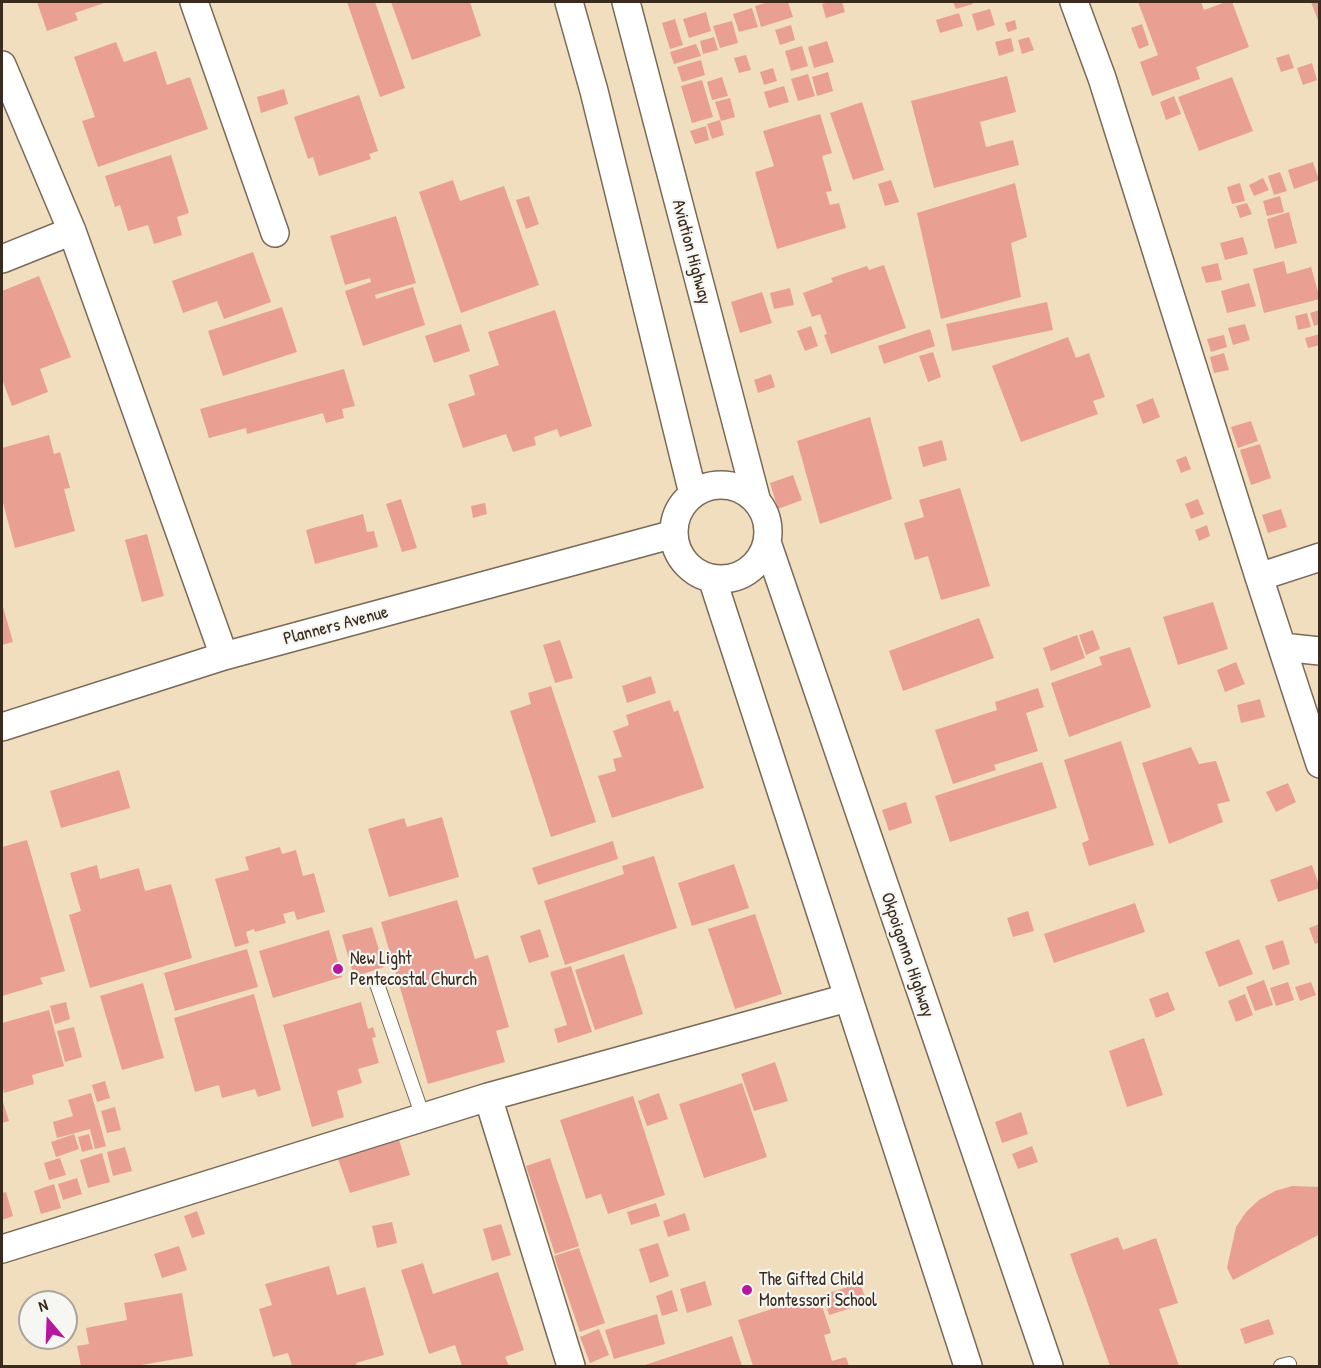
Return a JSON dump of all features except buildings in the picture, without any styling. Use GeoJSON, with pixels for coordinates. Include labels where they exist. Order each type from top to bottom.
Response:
{"type":"FeatureCollection","features":[{"type":"Feature","properties":{"kind":"street"},"geometry":{"type":"LineString","coordinates":[[194,2],[275,233]]}},
{"type":"Feature","properties":{"kind":"street"},"geometry":{"type":"LineString","coordinates":[[569,2],[594,91],[693,494]]}},
{"type":"Feature","properties":{"kind":"street","name":"Aviation Highway"},"geometry":{"type":"LineString","coordinates":[[626,2],[758,502]]}},
{"type":"Feature","properties":{"kind":"street"},"geometry":{"type":"LineString","coordinates":[[1074,2],[1102,78],[1320,764]]}},
{"type":"Feature","properties":{"kind":"street"},"geometry":{"type":"LineString","coordinates":[[2,64],[72,231],[224,656]]}},
{"type":"Feature","properties":{"kind":"street"},"geometry":{"type":"LineString","coordinates":[[2,259],[72,231]]}},
{"type":"Feature","properties":{"kind":"street"},"geometry":{"type":"LineString","coordinates":[[720,485],[734,486],[758,502],[768,528],[767,542],[762,555],[753,567],[741,575],[712,578],[698,573],[685,563],[677,549],[674,534],[675,519],[682,505],[693,494],[720,485]]}},
{"type":"Feature","properties":{"kind":"street","name":"Planners Avenue"},"geometry":{"type":"LineString","coordinates":[[2,727],[224,656],[674,534]]}},
{"type":"Feature","properties":{"kind":"street","name":"Okpoigonno Highway"},"geometry":{"type":"LineString","coordinates":[[767,542],[1049,1366]]}},
{"type":"Feature","properties":{"kind":"street"},"geometry":{"type":"LineString","coordinates":[[1259,577],[1320,557]]}},
{"type":"Feature","properties":{"kind":"street"},"geometry":{"type":"LineString","coordinates":[[712,578],[968,1366]]}},
{"type":"Feature","properties":{"kind":"street"},"geometry":{"type":"LineString","coordinates":[[1282,647],[1320,651]]}},
{"type":"Feature","properties":{"kind":"street"},"geometry":{"type":"LineString","coordinates":[[2,1249],[488,1097],[848,998]]}},
{"type":"Feature","properties":{"kind":"street"},"geometry":{"type":"LineString","coordinates":[[488,1097],[571,1366]]}},
{"type":"Feature","properties":{"kind":"lane"},"geometry":{"type":"LineString","coordinates":[[377,984],[423,1118]]}},
{"type":"Feature","properties":{"kind":"place","name":"New Light Pentecostal Church"},"geometry":{"type":"Point","coordinates":[338,969]}},
{"type":"Feature","properties":{"kind":"place","name":"The Gifted Child Montessori School"},"geometry":{"type":"Point","coordinates":[747,1290]}}]}
